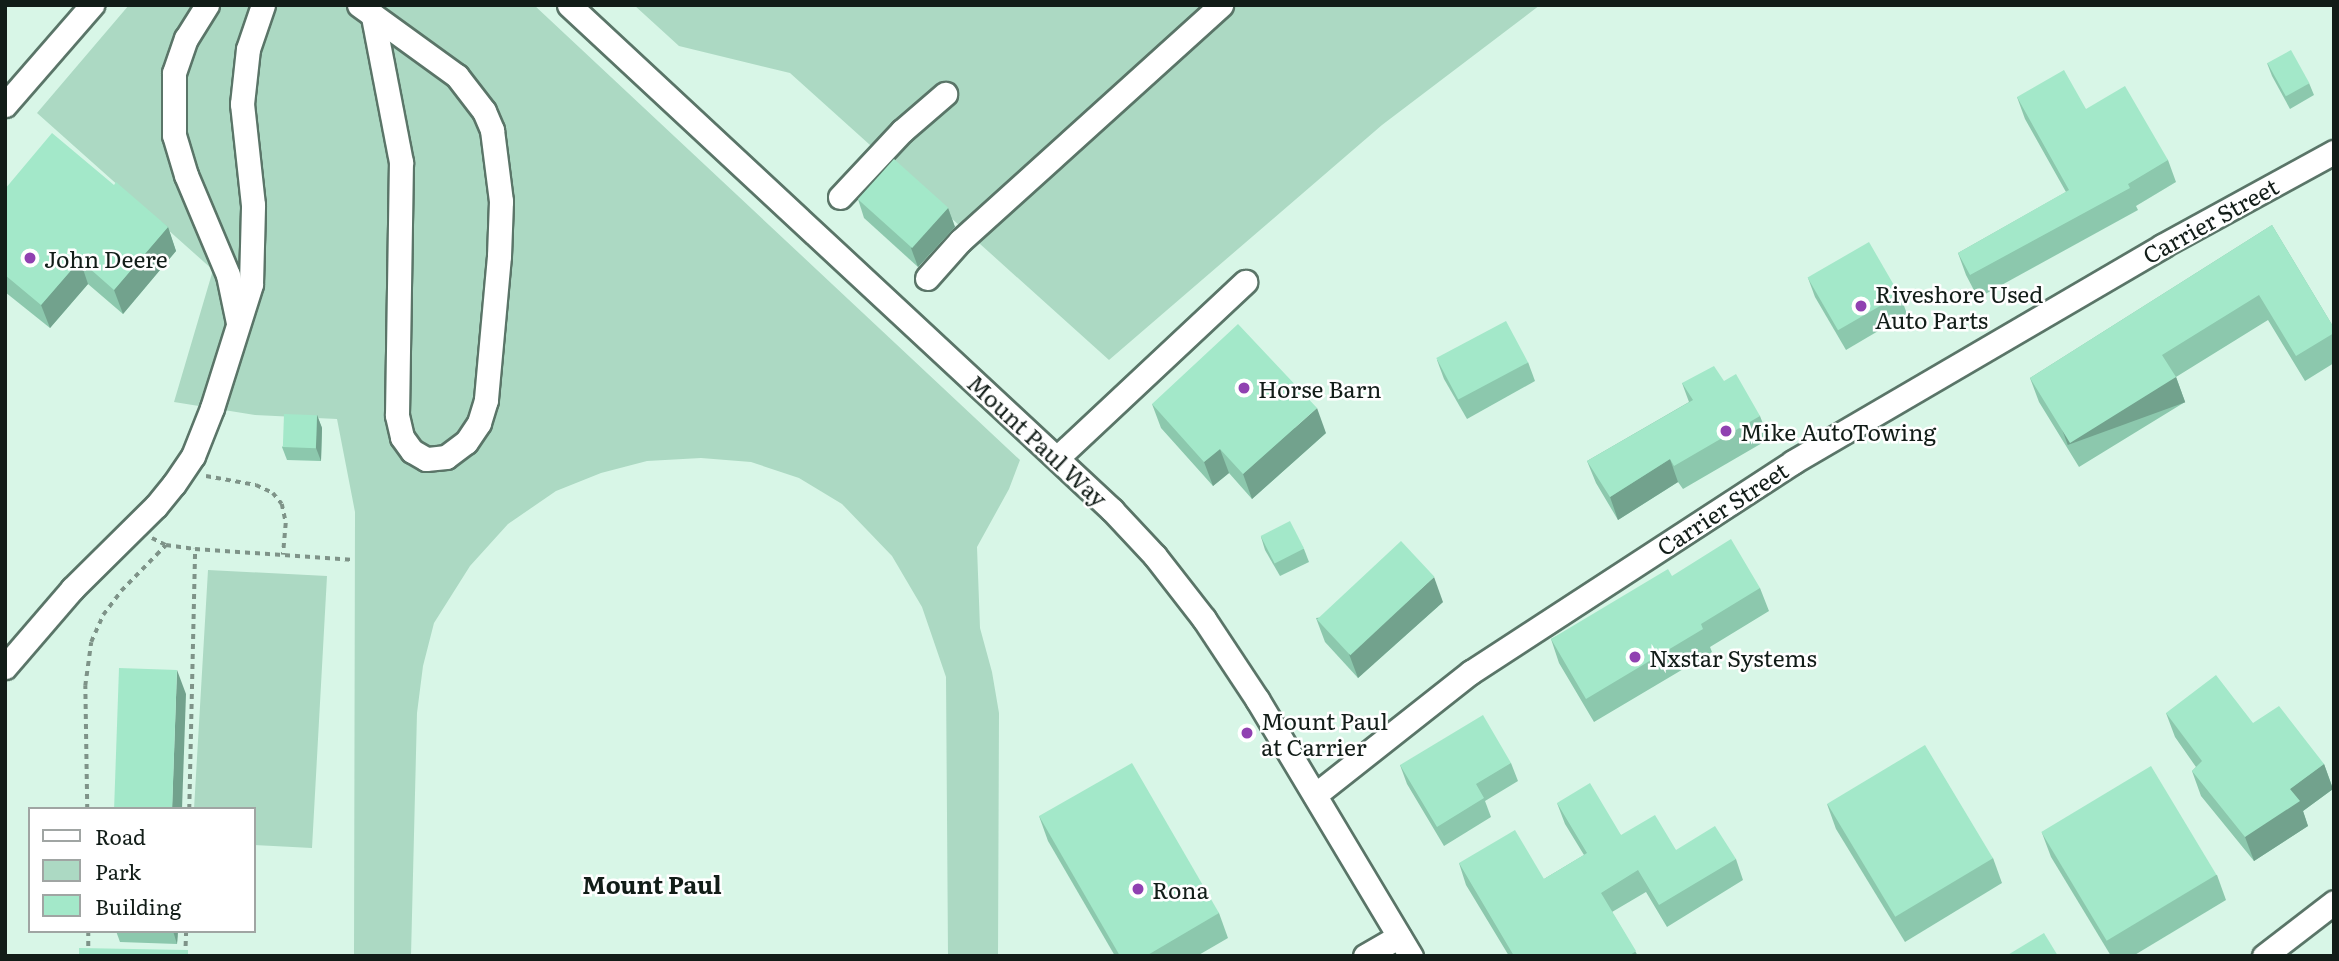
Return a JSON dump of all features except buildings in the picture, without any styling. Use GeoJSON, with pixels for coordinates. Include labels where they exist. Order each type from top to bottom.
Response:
{"type":"FeatureCollection","features":[{"type":"Feature","properties":{"kind":"street"},"geometry":{"type":"LineString","coordinates":[[5,105],[13,80],[92,5]]}},
{"type":"Feature","properties":{"kind":"street"},"geometry":{"type":"LineString","coordinates":[[207,5],[186,38],[174,73],[174,135],[186,174],[228,275],[239,326]]}},
{"type":"Feature","properties":{"kind":"street"},"geometry":{"type":"LineString","coordinates":[[5,667],[72,590],[138,524],[184,471],[212,408],[251,284],[253,205],[242,104],[243,77],[248,49],[263,5]]}},
{"type":"Feature","properties":{"kind":"street","name":"Mount Paul Way"},"geometry":{"type":"LineString","coordinates":[[569,5],[1057,458],[1112,510],[1155,556],[1204,619],[1315,795],[1411,956]]}},
{"type":"Feature","properties":{"kind":"street"},"geometry":{"type":"LineString","coordinates":[[926,278],[960,241],[1221,5]]}},
{"type":"Feature","properties":{"kind":"street"},"geometry":{"type":"LineString","coordinates":[[366,10],[437,59],[465,86],[488,121],[498,166],[499,256],[486,400],[479,423],[466,442],[446,457],[426,459],[412,451],[401,437],[397,415],[401,162],[366,10]]}},
{"type":"Feature","properties":{"kind":"street"},"geometry":{"type":"LineString","coordinates":[[840,197],[902,131],[945,94]]}},
{"type":"Feature","properties":{"kind":"street","name":"Carrier Street"},"geometry":{"type":"LineString","coordinates":[[1315,795],[1471,672],[1793,462],[2169,241],[2334,152]]}},
{"type":"Feature","properties":{"kind":"street"},"geometry":{"type":"LineString","coordinates":[[1057,458],[1245,282]]}},
{"type":"Feature","properties":{"kind":"street"},"geometry":{"type":"LineString","coordinates":[[2264,956],[2334,902]]}},
{"type":"Feature","properties":{"kind":"street"},"geometry":{"type":"LineString","coordinates":[[1365,956],[1399,936]]}},
{"type":"Feature","properties":{"kind":"path"},"geometry":{"type":"LineString","coordinates":[[184,471],[256,485],[273,493],[282,504],[286,523],[283,555]]}},
{"type":"Feature","properties":{"kind":"path"},"geometry":{"type":"LineString","coordinates":[[138,524],[166,545],[355,560]]}},
{"type":"Feature","properties":{"kind":"path"},"geometry":{"type":"LineString","coordinates":[[88,807],[85,686],[91,642],[103,615],[121,591],[166,545]]}},
{"type":"Feature","properties":{"kind":"path"},"geometry":{"type":"LineString","coordinates":[[189,807],[195,549]]}},
{"type":"Feature","properties":{"kind":"path"},"geometry":{"type":"LineString","coordinates":[[88,933],[88,956]]}},
{"type":"Feature","properties":{"kind":"path"},"geometry":{"type":"LineString","coordinates":[[185,956],[186,933]]}},
{"type":"Feature","properties":{"kind":"green space"},"geometry":{"type":"Polygon","coordinates":[[[129,5],[534,5],[1020,460],[1009,489],[977,547],[980,628],[992,672],[999,713],[998,956],[948,956],[946,677],[922,607],[892,556],[842,504],[799,478],[751,462],[701,458],[647,461],[601,473],[556,491],[508,524],[470,566],[434,623],[423,666],[417,713],[411,956],[354,956],[355,512],[337,419],[255,415],[174,402],[213,270],[37,113],[129,5]]]}},
{"type":"Feature","properties":{"kind":"green space"},"geometry":{"type":"Polygon","coordinates":[[[634,5],[1540,5],[1382,125],[1109,360],[790,73],[679,46],[634,5]]]}},
{"type":"Feature","properties":{"kind":"green space"},"geometry":{"type":"Polygon","coordinates":[[[208,570],[327,576],[312,848],[256,845],[256,807],[194,807],[208,570]]]}},
{"type":"Feature","properties":{"kind":"place","name":"John Deere"},"geometry":{"type":"Point","coordinates":[30,258]}},
{"type":"Feature","properties":{"kind":"place","name":"Riveshore Used Auto Parts"},"geometry":{"type":"Point","coordinates":[1861,306]}},
{"type":"Feature","properties":{"kind":"place","name":"Horse Barn"},"geometry":{"type":"Point","coordinates":[1244,388]}},
{"type":"Feature","properties":{"kind":"place","name":"Mike AutoTowing"},"geometry":{"type":"Point","coordinates":[1726,431]}},
{"type":"Feature","properties":{"kind":"place","name":"Nxstar Systems"},"geometry":{"type":"Point","coordinates":[1635,657]}},
{"type":"Feature","properties":{"kind":"place","name":"Mount Paul at Carrier"},"geometry":{"type":"Point","coordinates":[1247,733]}},
{"type":"Feature","properties":{"kind":"place","name":"Rona"},"geometry":{"type":"Point","coordinates":[1138,889]}},
{"type":"Feature","properties":{"kind":"district","name":"Mount Paul"},"geometry":{"type":"Point","coordinates":[652,884]}}]}
